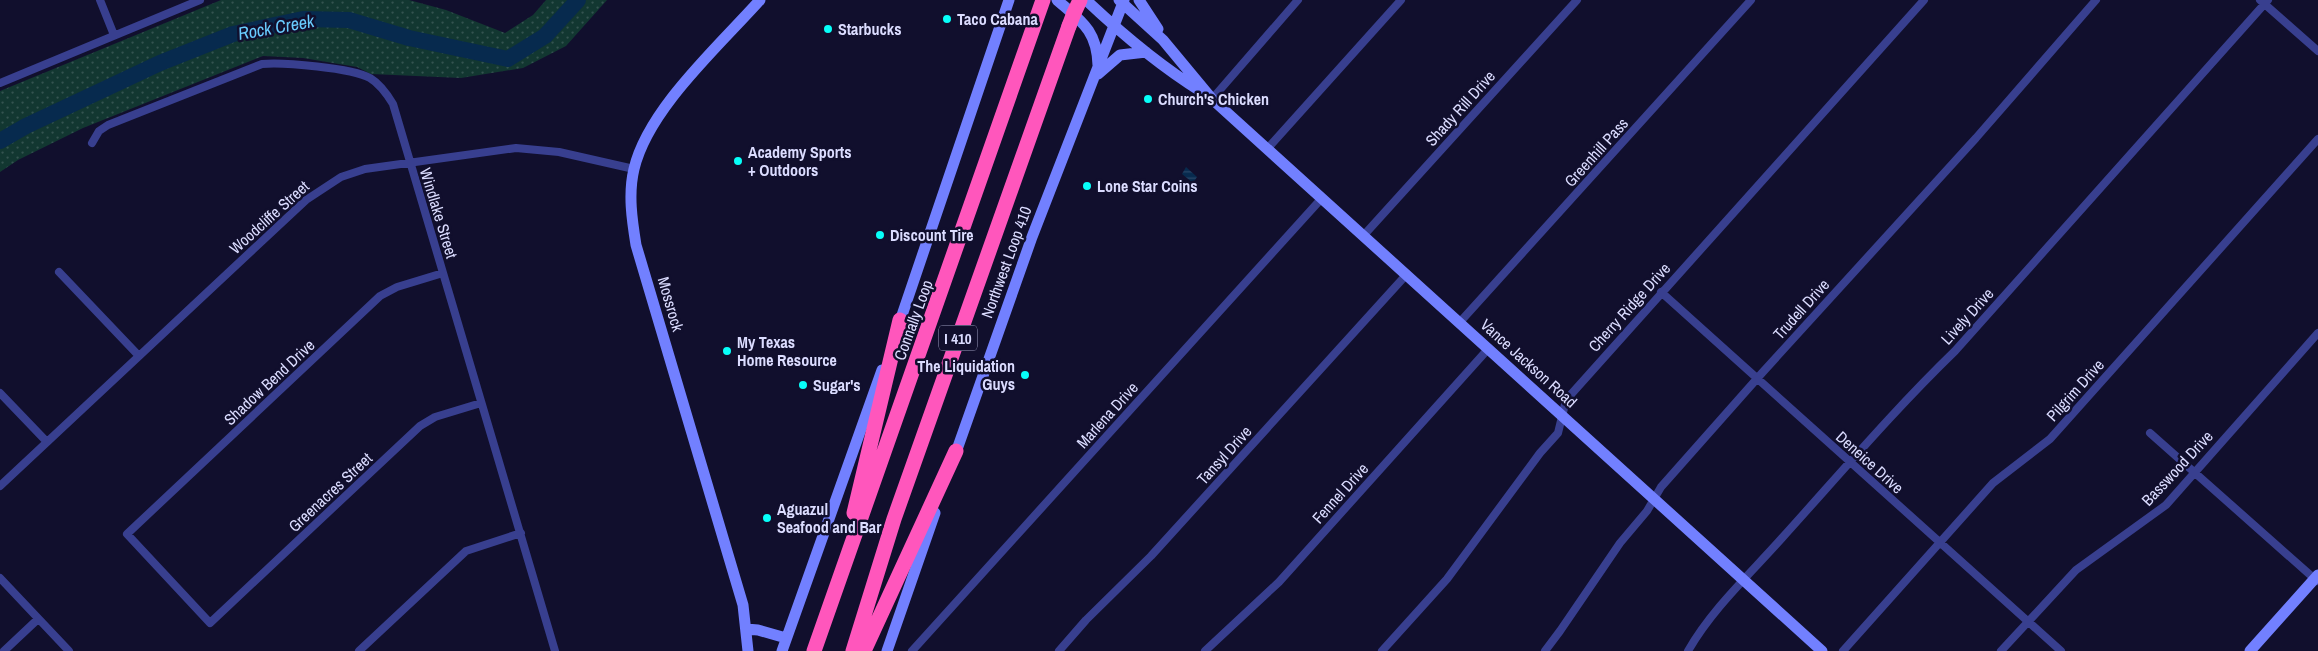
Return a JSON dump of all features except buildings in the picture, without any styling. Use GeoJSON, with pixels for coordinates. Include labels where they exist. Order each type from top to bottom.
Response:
{"type":"FeatureCollection","features":[{"type":"Feature","properties":{"kind":"highway","name":"Connally Loop"},"geometry":{"type":"LineString","coordinates":[[814,651],[1043,2]]}},
{"type":"Feature","properties":{"kind":"highway","name":"I 410"},"geometry":{"type":"LineString","coordinates":[[853,651],[894,519],[1075,10]]}},
{"type":"Feature","properties":{"kind":"highway"},"geometry":{"type":"LineString","coordinates":[[840,574],[900,320]]}},
{"type":"Feature","properties":{"kind":"highway"},"geometry":{"type":"LineString","coordinates":[[864,651],[956,451]]}},
{"type":"Feature","properties":{"kind":"main road","name":"Mossrock"},"geometry":{"type":"LineString","coordinates":[[748,651],[743,605],[636,245],[631,202],[634,169],[646,138],[662,110],[760,0]]}},
{"type":"Feature","properties":{"kind":"main road"},"geometry":{"type":"LineString","coordinates":[[782,651],[900,320],[1009,0]]}},
{"type":"Feature","properties":{"kind":"main road"},"geometry":{"type":"LineString","coordinates":[[1000,29],[1013,0]]}},
{"type":"Feature","properties":{"kind":"main road"},"geometry":{"type":"LineString","coordinates":[[1057,0],[1087,26],[1091,33],[1098,52],[1097,73]]}},
{"type":"Feature","properties":{"kind":"main road","name":"Vance Jackson Road"},"geometry":{"type":"LineString","coordinates":[[1086,0],[1175,75],[1212,99],[1268,148],[1822,651]]}},
{"type":"Feature","properties":{"kind":"main road"},"geometry":{"type":"LineString","coordinates":[[1139,0],[1145,12],[1156,24],[1163,40]]}},
{"type":"Feature","properties":{"kind":"main road","name":"Northwest Loop 410"},"geometry":{"type":"LineString","coordinates":[[887,651],[1032,237],[1115,26],[1122,1]]}},
{"type":"Feature","properties":{"kind":"main road","name":"Vance Jackson Road"},"geometry":{"type":"LineString","coordinates":[[1122,1],[1163,40],[1212,99]]}},
{"type":"Feature","properties":{"kind":"main road"},"geometry":{"type":"LineString","coordinates":[[1097,73],[1120,55],[1146,52]]}},
{"type":"Feature","properties":{"kind":"main road"},"geometry":{"type":"LineString","coordinates":[[2250,651],[2317,579]]}},
{"type":"Feature","properties":{"kind":"main road"},"geometry":{"type":"LineString","coordinates":[[746,629],[758,630],[786,638]]}},
{"type":"Feature","properties":{"kind":"street"},"geometry":{"type":"LineString","coordinates":[[100,0],[114,35]]}},
{"type":"Feature","properties":{"kind":"street"},"geometry":{"type":"LineString","coordinates":[[0,83],[200,0]]}},
{"type":"Feature","properties":{"kind":"street"},"geometry":{"type":"LineString","coordinates":[[1212,99],[1298,0]]}},
{"type":"Feature","properties":{"kind":"street"},"geometry":{"type":"LineString","coordinates":[[1268,148],[1401,0]]}},
{"type":"Feature","properties":{"kind":"street","name":"Shady Rill Drive"},"geometry":{"type":"LineString","coordinates":[[1364,235],[1577,0]]}},
{"type":"Feature","properties":{"kind":"street","name":"Greenhill Pass"},"geometry":{"type":"LineString","coordinates":[[1460,322],[1751,0]]}},
{"type":"Feature","properties":{"kind":"street","name":"Cherry Ridge Drive"},"geometry":{"type":"LineString","coordinates":[[1382,651],[1447,579],[1514,488],[1558,433],[1566,400],[1660,292],[1924,0]]}},
{"type":"Feature","properties":{"kind":"street","name":"Trudell Drive"},"geometry":{"type":"LineString","coordinates":[[1545,651],[1610,555],[1662,486],[1756,379],[1976,138],[2096,0]]}},
{"type":"Feature","properties":{"kind":"street"},"geometry":{"type":"LineString","coordinates":[[2264,1],[2318,51]]}},
{"type":"Feature","properties":{"kind":"street","name":"Lively Drive"},"geometry":{"type":"LineString","coordinates":[[1688,651],[1715,614],[1744,580],[1917,388],[1955,351],[2264,1]]}},
{"type":"Feature","properties":{"kind":"street","name":"Windlake Street"},"geometry":{"type":"LineString","coordinates":[[92,143],[98,131],[108,125],[243,69],[262,64],[280,62],[360,74],[371,79],[384,90],[393,104],[521,533],[554,651]]}},
{"type":"Feature","properties":{"kind":"street","name":"Pilgrim Drive"},"geometry":{"type":"LineString","coordinates":[[1843,651],[1999,476],[2050,439],[2318,139]]}},
{"type":"Feature","properties":{"kind":"street","name":"Woodcliffe Street"},"geometry":{"type":"LineString","coordinates":[[0,486],[316,191],[351,173],[376,166],[516,148],[559,152],[634,169]]}},
{"type":"Feature","properties":{"kind":"street","name":"Marlena Drive"},"geometry":{"type":"LineString","coordinates":[[912,651],[1322,198]]}},
{"type":"Feature","properties":{"kind":"street"},"geometry":{"type":"LineString","coordinates":[[59,272],[139,356]]}},
{"type":"Feature","properties":{"kind":"street","name":"Shadow Bend Drive"},"geometry":{"type":"LineString","coordinates":[[210,624],[127,534],[380,296],[397,287],[443,273]]}},
{"type":"Feature","properties":{"kind":"street","name":"Tansyl Drive"},"geometry":{"type":"LineString","coordinates":[[1059,651],[1086,620],[1150,556],[1406,274]]}},
{"type":"Feature","properties":{"kind":"street","name":"Deneice Drive"},"geometry":{"type":"LineString","coordinates":[[1660,292],[2061,651]]}},
{"type":"Feature","properties":{"kind":"street","name":"Basswood Drive"},"geometry":{"type":"LineString","coordinates":[[2001,651],[2076,570],[2157,512],[2318,333]]}},
{"type":"Feature","properties":{"kind":"street","name":"Fennel Drive"},"geometry":{"type":"LineString","coordinates":[[1205,651],[1279,582],[1489,348]]}},
{"type":"Feature","properties":{"kind":"street"},"geometry":{"type":"LineString","coordinates":[[0,393],[47,442]]}},
{"type":"Feature","properties":{"kind":"street","name":"Greenacres Street"},"geometry":{"type":"LineString","coordinates":[[210,624],[420,426],[435,417],[482,403]]}},
{"type":"Feature","properties":{"kind":"street"},"geometry":{"type":"LineString","coordinates":[[2150,433],[2317,579]]}},
{"type":"Feature","properties":{"kind":"street"},"geometry":{"type":"LineString","coordinates":[[358,651],[466,552],[521,533]]}},
{"type":"Feature","properties":{"kind":"street"},"geometry":{"type":"LineString","coordinates":[[0,578],[69,651]]}},
{"type":"Feature","properties":{"kind":"street"},"geometry":{"type":"LineString","coordinates":[[4,651],[38,619]]}},
{"type":"Feature","properties":{"kind":"green space"},"geometry":{"type":"Polygon","coordinates":[[[221,0],[409,0],[446,10],[505,33],[533,15],[546,0],[607,0],[566,46],[523,68],[461,78],[371,74],[357,67],[303,58],[263,56],[83,128],[18,160],[0,172],[0,91],[221,0]]]}},
{"type":"Feature","properties":{"kind":"water"},"geometry":{"type":"Polygon","coordinates":[[[1186,167],[1197,177],[1193,183],[1182,174],[1186,167]]]}},
{"type":"Feature","properties":{"kind":"waterway","name":"Rock Creek"},"geometry":{"type":"LineString","coordinates":[[0,141],[26,126],[160,63],[233,34],[303,19],[349,20],[409,38],[508,59],[545,36],[578,0]]}},
{"type":"Feature","properties":{"kind":"place","name":"Taco Cabana"},"geometry":{"type":"Point","coordinates":[947,19]}},
{"type":"Feature","properties":{"kind":"place","name":"Starbucks"},"geometry":{"type":"Point","coordinates":[828,29]}},
{"type":"Feature","properties":{"kind":"place","name":"Church's Chicken"},"geometry":{"type":"Point","coordinates":[1148,99]}},
{"type":"Feature","properties":{"kind":"place","name":"Academy Sports + Outdoors"},"geometry":{"type":"Point","coordinates":[738,161]}},
{"type":"Feature","properties":{"kind":"place","name":"Lone Star Coins"},"geometry":{"type":"Point","coordinates":[1087,186]}},
{"type":"Feature","properties":{"kind":"place","name":"Discount Tire"},"geometry":{"type":"Point","coordinates":[880,235]}},
{"type":"Feature","properties":{"kind":"place","name":"My Texas Home Resource"},"geometry":{"type":"Point","coordinates":[727,351]}},
{"type":"Feature","properties":{"kind":"place","name":"The Liquidation Guys"},"geometry":{"type":"Point","coordinates":[1025,375]}},
{"type":"Feature","properties":{"kind":"place","name":"Sugar's"},"geometry":{"type":"Point","coordinates":[803,385]}},
{"type":"Feature","properties":{"kind":"place","name":"Aguazul Seafood and Bar"},"geometry":{"type":"Point","coordinates":[767,518]}}]}
